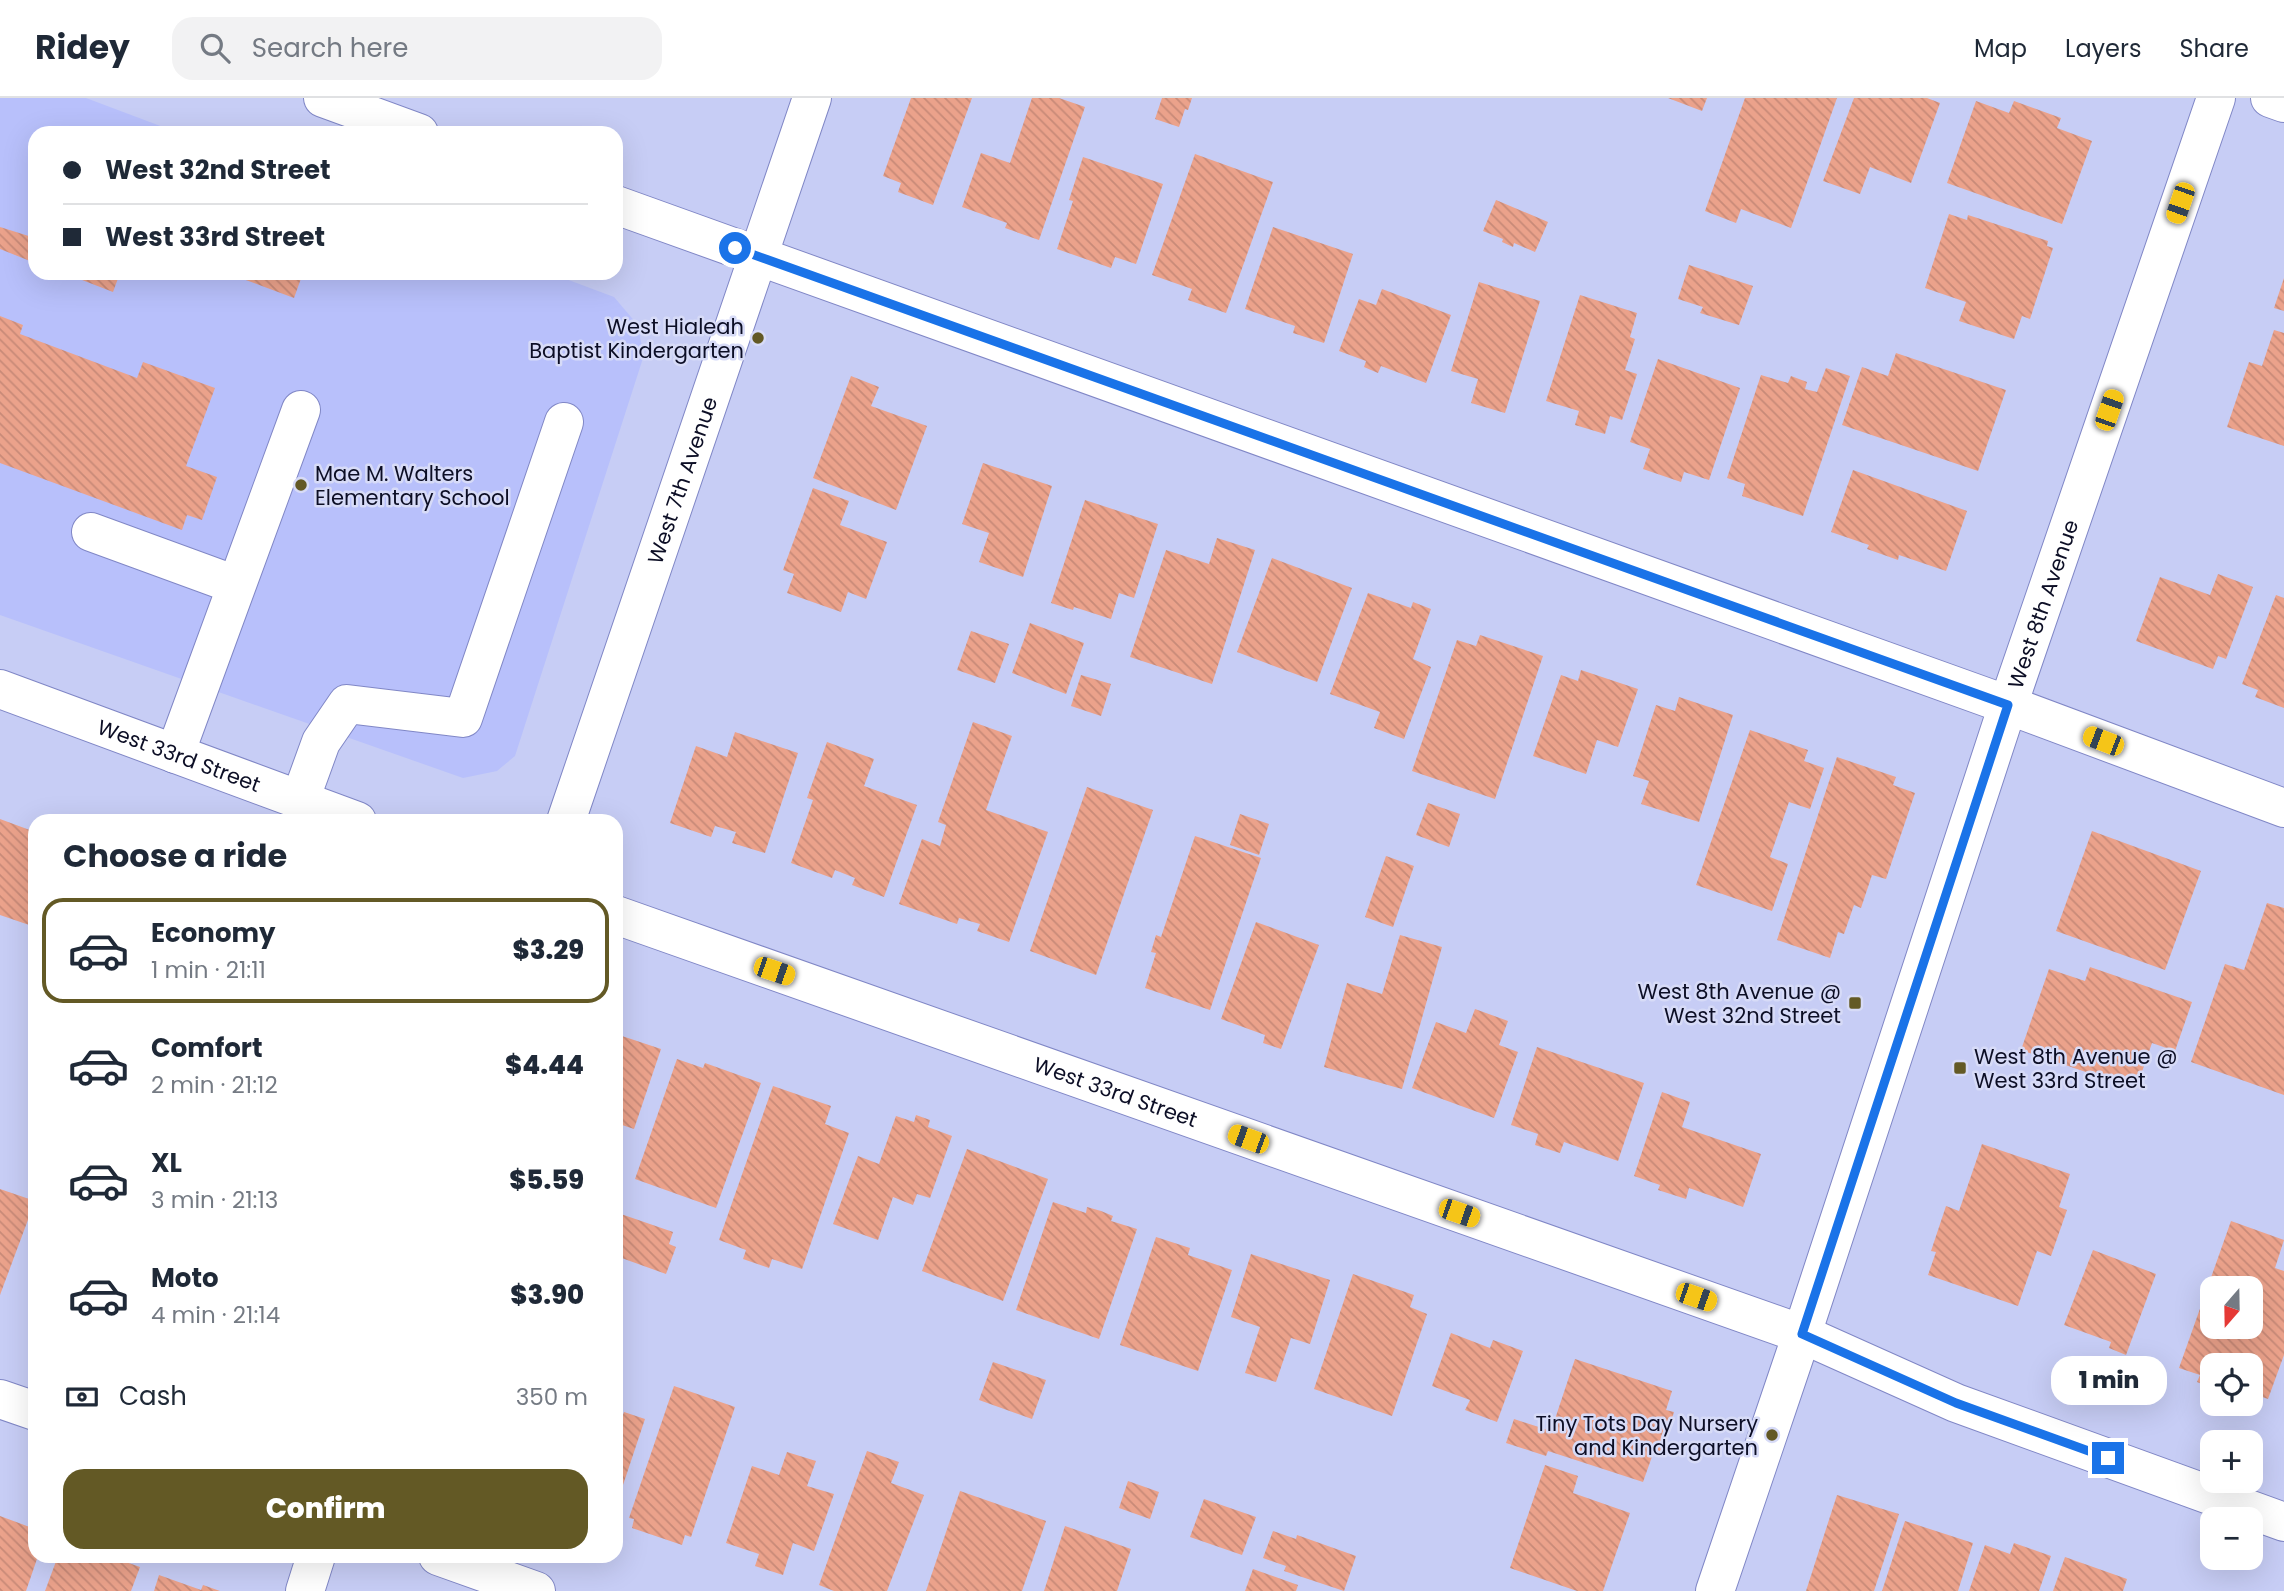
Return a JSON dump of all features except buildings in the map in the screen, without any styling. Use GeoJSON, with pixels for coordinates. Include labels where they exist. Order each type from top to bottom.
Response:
{"type":"FeatureCollection","features":[{"type":"Feature","properties":{"kind":"street"},"geometry":{"type":"LineString","coordinates":[[323,98],[400,126]]}},
{"type":"Feature","properties":{"kind":"street","name":"West 7th Avenue"},"geometry":{"type":"LineString","coordinates":[[567,814],[813,98]]}},
{"type":"Feature","properties":{"kind":"street","name":"West 8th Avenue"},"geometry":{"type":"LineString","coordinates":[[1715,1591],[2008,705],[2216,98]]}},
{"type":"Feature","properties":{"kind":"street"},"geometry":{"type":"LineString","coordinates":[[2270,98],[2284,103]]}},
{"type":"Feature","properties":{"kind":"street"},"geometry":{"type":"LineString","coordinates":[[623,208],[2008,705],[2284,808]]}},
{"type":"Feature","properties":{"kind":"street"},"geometry":{"type":"LineString","coordinates":[[175,754],[300,410]]}},
{"type":"Feature","properties":{"kind":"street"},"geometry":{"type":"LineString","coordinates":[[300,800],[321,743],[347,704],[463,718],[564,422]]}},
{"type":"Feature","properties":{"kind":"street"},"geometry":{"type":"LineString","coordinates":[[91,532],[236,585]]}},
{"type":"Feature","properties":{"kind":"street","name":"West 33rd Street"},"geometry":{"type":"LineString","coordinates":[[0,689],[338,814]]}},
{"type":"Feature","properties":{"kind":"street","name":"West 33rd Street"},"geometry":{"type":"LineString","coordinates":[[623,917],[1802,1334],[1956,1403],[2284,1522]]}},
{"type":"Feature","properties":{"kind":"street"},"geometry":{"type":"LineString","coordinates":[[0,1399],[28,1409]]}},
{"type":"Feature","properties":{"kind":"street"},"geometry":{"type":"LineString","coordinates":[[305,1591],[314,1563]]}},
{"type":"Feature","properties":{"kind":"street"},"geometry":{"type":"LineString","coordinates":[[458,1563],[536,1591]]}},
{"type":"Feature","properties":{"kind":"shaded area","name":"Mae M. Walters Elementary School"},"geometry":{"type":"Polygon","coordinates":[[[0,98],[86,98],[160,126],[28,126],[28,280],[569,280],[614,297],[637,324],[644,355],[515,756],[497,771],[463,778],[0,615],[0,98]]]}},
{"type":"Feature","properties":{"kind":"place","name":"West Hialeah Baptist Kindergarten"},"geometry":{"type":"Point","coordinates":[758,338]}},
{"type":"Feature","properties":{"kind":"place","name":"Mae M. Walters Elementary School"},"geometry":{"type":"Point","coordinates":[301,485]}},
{"type":"Feature","properties":{"kind":"place","name":"West 8th Avenue @ West 32nd Street"},"geometry":{"type":"Point","coordinates":[1855,1003]}},
{"type":"Feature","properties":{"kind":"place","name":"West 8th Avenue @ West 33rd Street"},"geometry":{"type":"Point","coordinates":[1960,1068]}},
{"type":"Feature","properties":{"kind":"place","name":"Tiny Tots Day Nursery and Kindergarten"},"geometry":{"type":"Point","coordinates":[1772,1435]}},
{"type":"Feature","properties":{"kind":"route"},"geometry":{"type":"LineString","coordinates":[[735,248],[2008,705],[1802,1334],[1956,1403],[2108,1458]]}}]}
